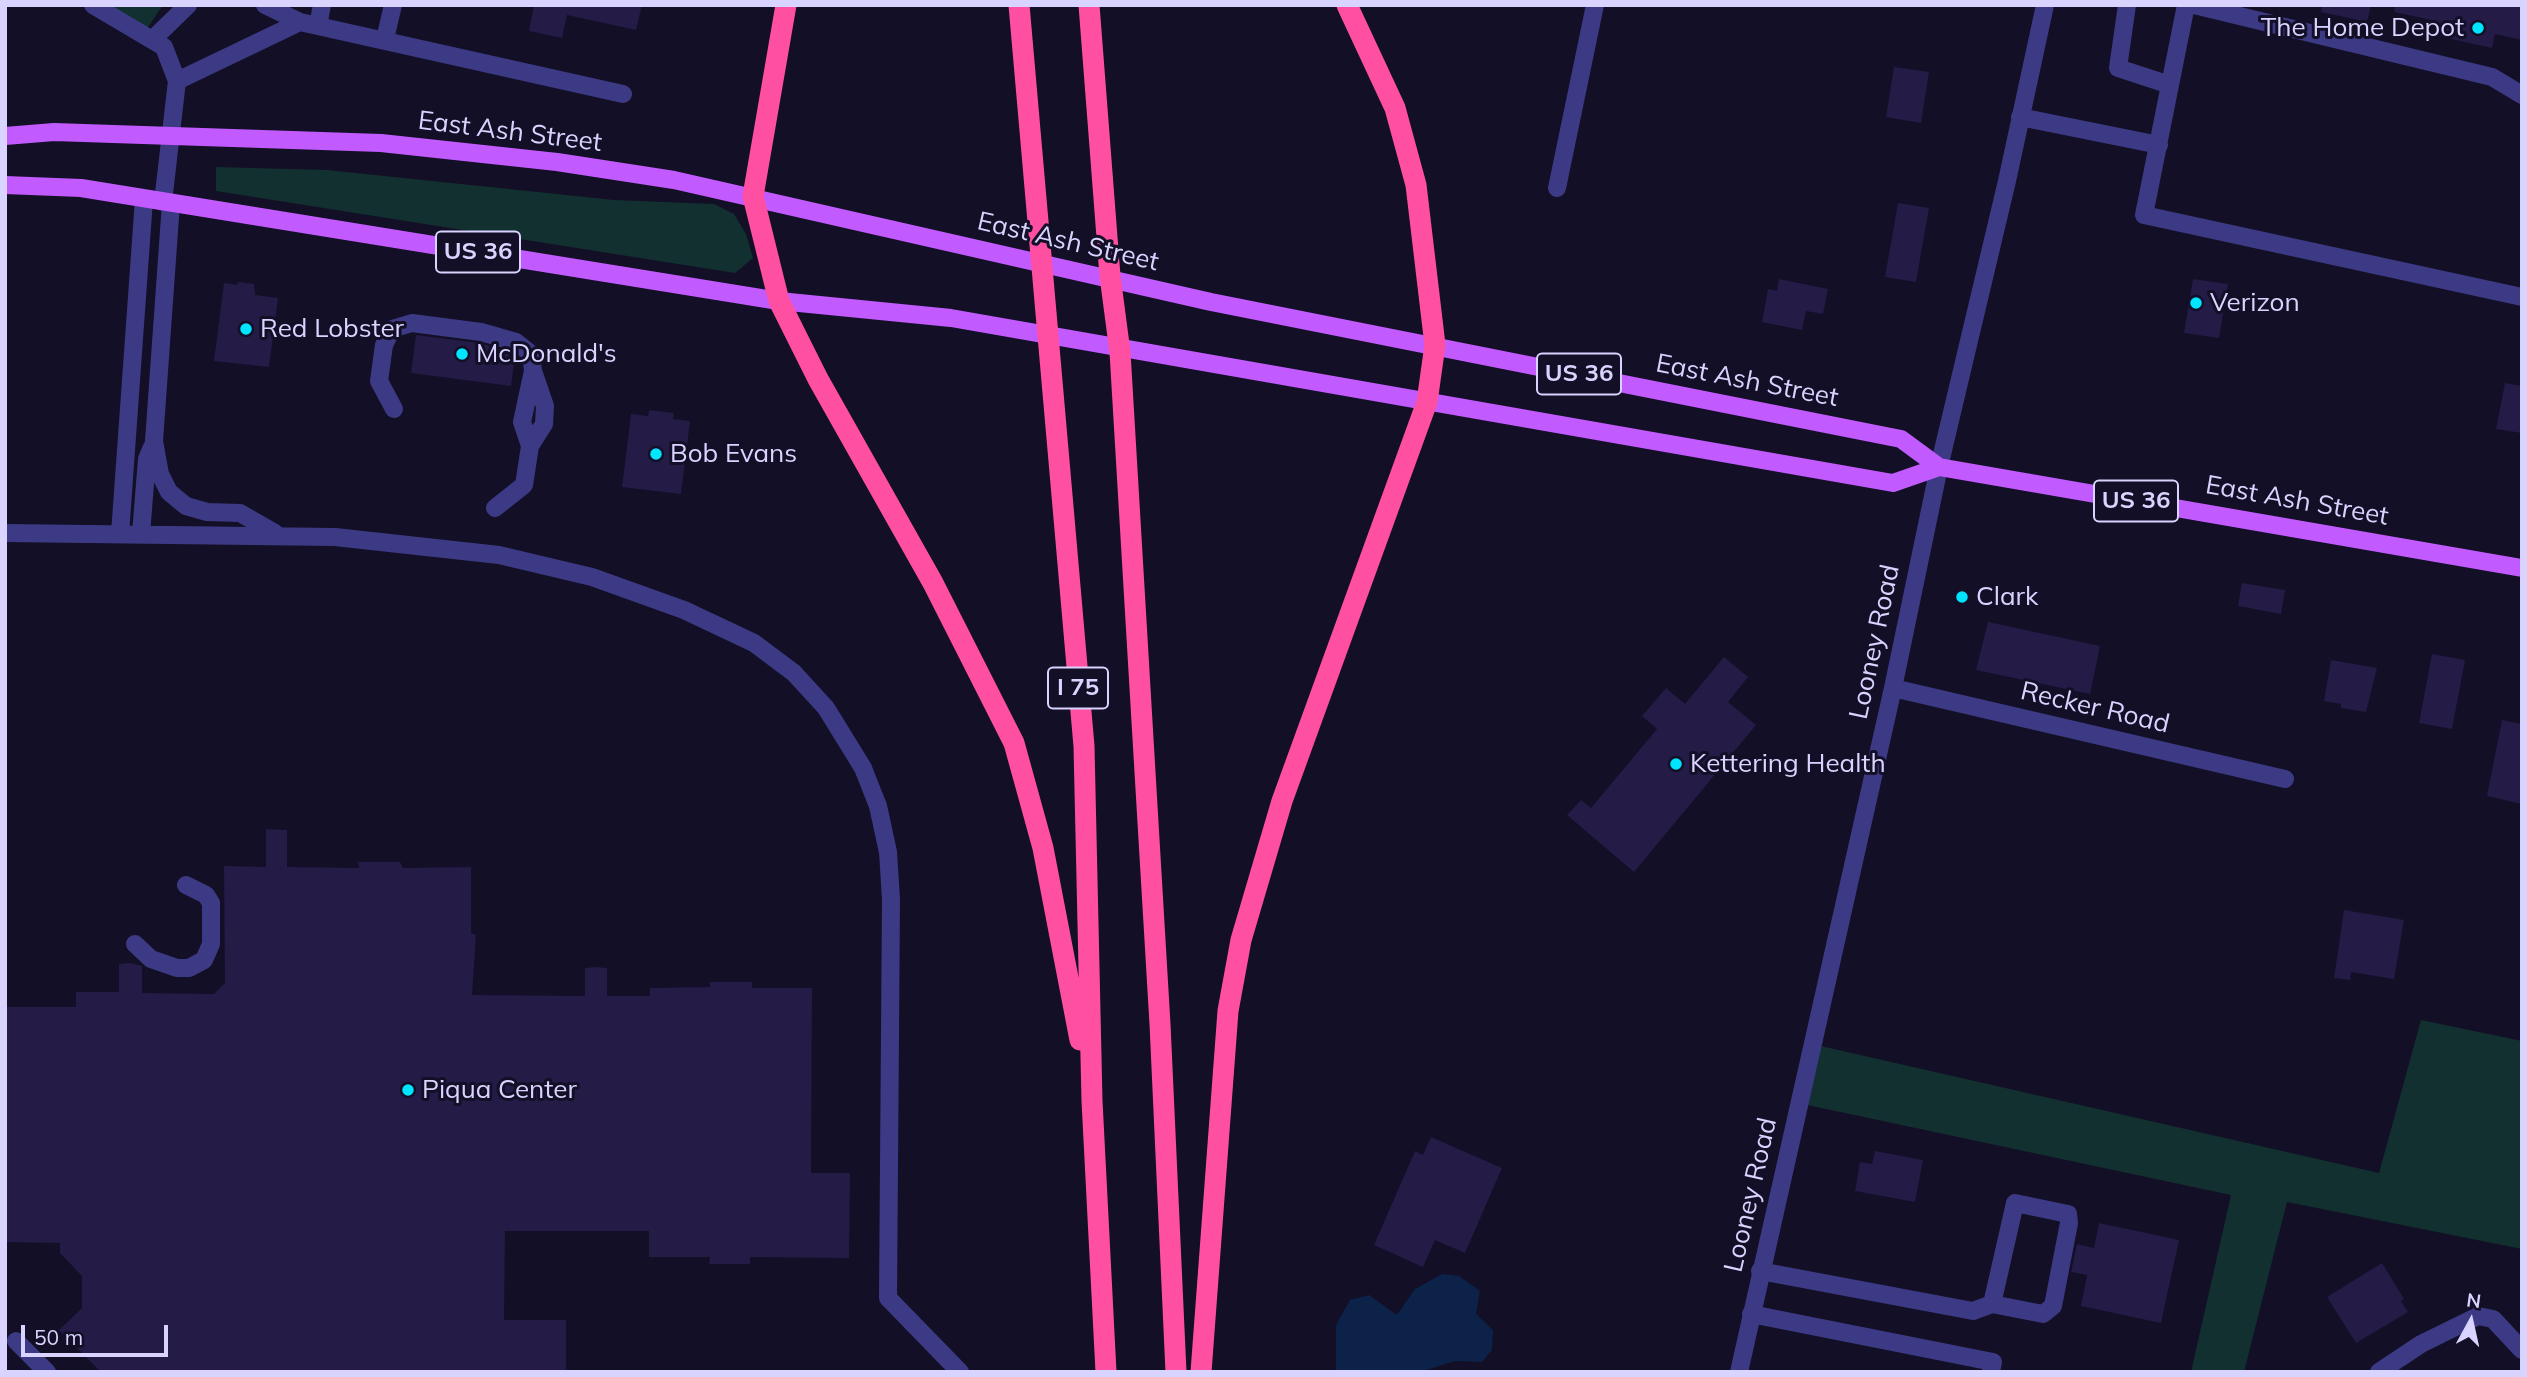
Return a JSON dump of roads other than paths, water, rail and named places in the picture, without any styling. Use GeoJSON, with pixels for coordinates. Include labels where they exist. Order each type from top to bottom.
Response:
{"type":"FeatureCollection","features":[{"type":"Feature","properties":{"kind":"highway"},"geometry":{"type":"LineString","coordinates":[[786,5],[753,196],[779,301],[818,379],[933,583],[1014,743],[1043,848],[1092,1101]]}},
{"type":"Feature","properties":{"kind":"highway","name":"I 75"},"geometry":{"type":"LineString","coordinates":[[1019,5],[1084,746],[1092,1101],[1106,1372]]}},
{"type":"Feature","properties":{"kind":"highway","name":"I 75"},"geometry":{"type":"LineString","coordinates":[[1089,5],[1110,276],[1122,380],[1160,1011],[1176,1372]]}},
{"type":"Feature","properties":{"kind":"highway"},"geometry":{"type":"LineString","coordinates":[[1201,1372],[1228,1010],[1241,940],[1282,801],[1427,402],[1435,345],[1416,185],[1395,108],[1347,5]]}},
{"type":"Feature","properties":{"kind":"main road","name":"East Ash Street"},"geometry":{"type":"LineString","coordinates":[[5,136],[54,132],[381,143],[557,162],[753,196],[1211,302],[1901,439],[1938,467],[2522,568]]}},
{"type":"Feature","properties":{"kind":"main road","name":"East Ash Street"},"geometry":{"type":"LineString","coordinates":[[5,185],[81,188],[779,301],[951,318],[1893,483],[1938,467]]}},
{"type":"Feature","properties":{"kind":"street"},"geometry":{"type":"LineString","coordinates":[[93,5],[164,47],[177,81],[167,202],[154,441],[163,481],[180,502],[200,511],[240,513],[278,535]]}},
{"type":"Feature","properties":{"kind":"street"},"geometry":{"type":"LineString","coordinates":[[152,40],[188,5]]}},
{"type":"Feature","properties":{"kind":"street"},"geometry":{"type":"LineString","coordinates":[[265,5],[300,22],[623,94]]}},
{"type":"Feature","properties":{"kind":"street"},"geometry":{"type":"LineString","coordinates":[[318,26],[322,5]]}},
{"type":"Feature","properties":{"kind":"street"},"geometry":{"type":"LineString","coordinates":[[385,39],[393,5]]}},
{"type":"Feature","properties":{"kind":"street"},"geometry":{"type":"LineString","coordinates":[[1557,188],[1595,5]]}},
{"type":"Feature","properties":{"kind":"street","name":"Looney Road"},"geometry":{"type":"LineString","coordinates":[[1738,1372],[1893,688],[1938,467],[2045,5]]}},
{"type":"Feature","properties":{"kind":"street"},"geometry":{"type":"LineString","coordinates":[[2127,5],[2118,68],[2170,85]]}},
{"type":"Feature","properties":{"kind":"street"},"geometry":{"type":"LineString","coordinates":[[2186,5],[2144,215],[2522,298]]}},
{"type":"Feature","properties":{"kind":"street"},"geometry":{"type":"LineString","coordinates":[[2194,5],[2492,77],[2522,95]]}},
{"type":"Feature","properties":{"kind":"street"},"geometry":{"type":"LineString","coordinates":[[177,81],[300,22]]}},
{"type":"Feature","properties":{"kind":"street"},"geometry":{"type":"LineString","coordinates":[[2020,117],[2159,145]]}},
{"type":"Feature","properties":{"kind":"street"},"geometry":{"type":"LineString","coordinates":[[120,534],[144,199]]}},
{"type":"Feature","properties":{"kind":"street"},"geometry":{"type":"LineString","coordinates":[[394,408],[379,382],[386,339],[392,329],[402,324],[481,332],[516,342],[531,354],[533,372],[545,412],[542,430],[530,446],[524,485],[495,508]]}},
{"type":"Feature","properties":{"kind":"street"},"geometry":{"type":"LineString","coordinates":[[141,534],[147,459],[154,441]]}},
{"type":"Feature","properties":{"kind":"street"},"geometry":{"type":"LineString","coordinates":[[5,533],[278,535],[436,546],[539,563],[607,581],[684,610],[737,634],[785,665],[818,698],[848,741],[869,780],[888,852],[891,899],[888,1298],[960,1372]]}},
{"type":"Feature","properties":{"kind":"street","name":"Recker Road"},"geometry":{"type":"LineString","coordinates":[[1893,688],[2285,779]]}},
{"type":"Feature","properties":{"kind":"street"},"geometry":{"type":"LineString","coordinates":[[135,944],[152,959],[177,968],[189,968],[204,960],[211,944],[211,903],[206,895],[186,885]]}},
{"type":"Feature","properties":{"kind":"street"},"geometry":{"type":"LineString","coordinates":[[1760,1271],[1973,1311],[1992,1304],[2043,1314],[2053,1307],[2069,1223],[2067,1214],[2014,1203],[1992,1304]]}},
{"type":"Feature","properties":{"kind":"street"},"geometry":{"type":"LineString","coordinates":[[1751,1314],[1993,1362],[1991,1372]]}},
{"type":"Feature","properties":{"kind":"street"},"geometry":{"type":"LineString","coordinates":[[2379,1372],[2421,1344],[2478,1316],[2493,1319],[2522,1350]]}},
{"type":"Feature","properties":{"kind":"street"},"geometry":{"type":"LineString","coordinates":[[16,1341],[47,1372]]}},
{"type":"Feature","properties":{"kind":"water"},"geometry":{"type":"Polygon","coordinates":[[[1442,1274],[1459,1276],[1480,1291],[1476,1314],[1493,1330],[1492,1350],[1482,1362],[1455,1361],[1420,1372],[1336,1372],[1336,1325],[1350,1300],[1369,1295],[1397,1315],[1415,1289],[1442,1274]]]}},
{"type":"Feature","properties":{"kind":"place","name":"The Home Depot"},"geometry":{"type":"Point","coordinates":[2478,28]}},
{"type":"Feature","properties":{"kind":"place","name":"Verizon"},"geometry":{"type":"Point","coordinates":[2196,303]}},
{"type":"Feature","properties":{"kind":"place","name":"Red Lobster"},"geometry":{"type":"Point","coordinates":[246,329]}},
{"type":"Feature","properties":{"kind":"place","name":"McDonald's"},"geometry":{"type":"Point","coordinates":[462,354]}},
{"type":"Feature","properties":{"kind":"place","name":"Bob Evans"},"geometry":{"type":"Point","coordinates":[656,454]}},
{"type":"Feature","properties":{"kind":"place","name":"Clark"},"geometry":{"type":"Point","coordinates":[1962,597]}},
{"type":"Feature","properties":{"kind":"place","name":"Kettering Health"},"geometry":{"type":"Point","coordinates":[1676,764]}},
{"type":"Feature","properties":{"kind":"place","name":"Piqua Center"},"geometry":{"type":"Point","coordinates":[408,1090]}}]}
